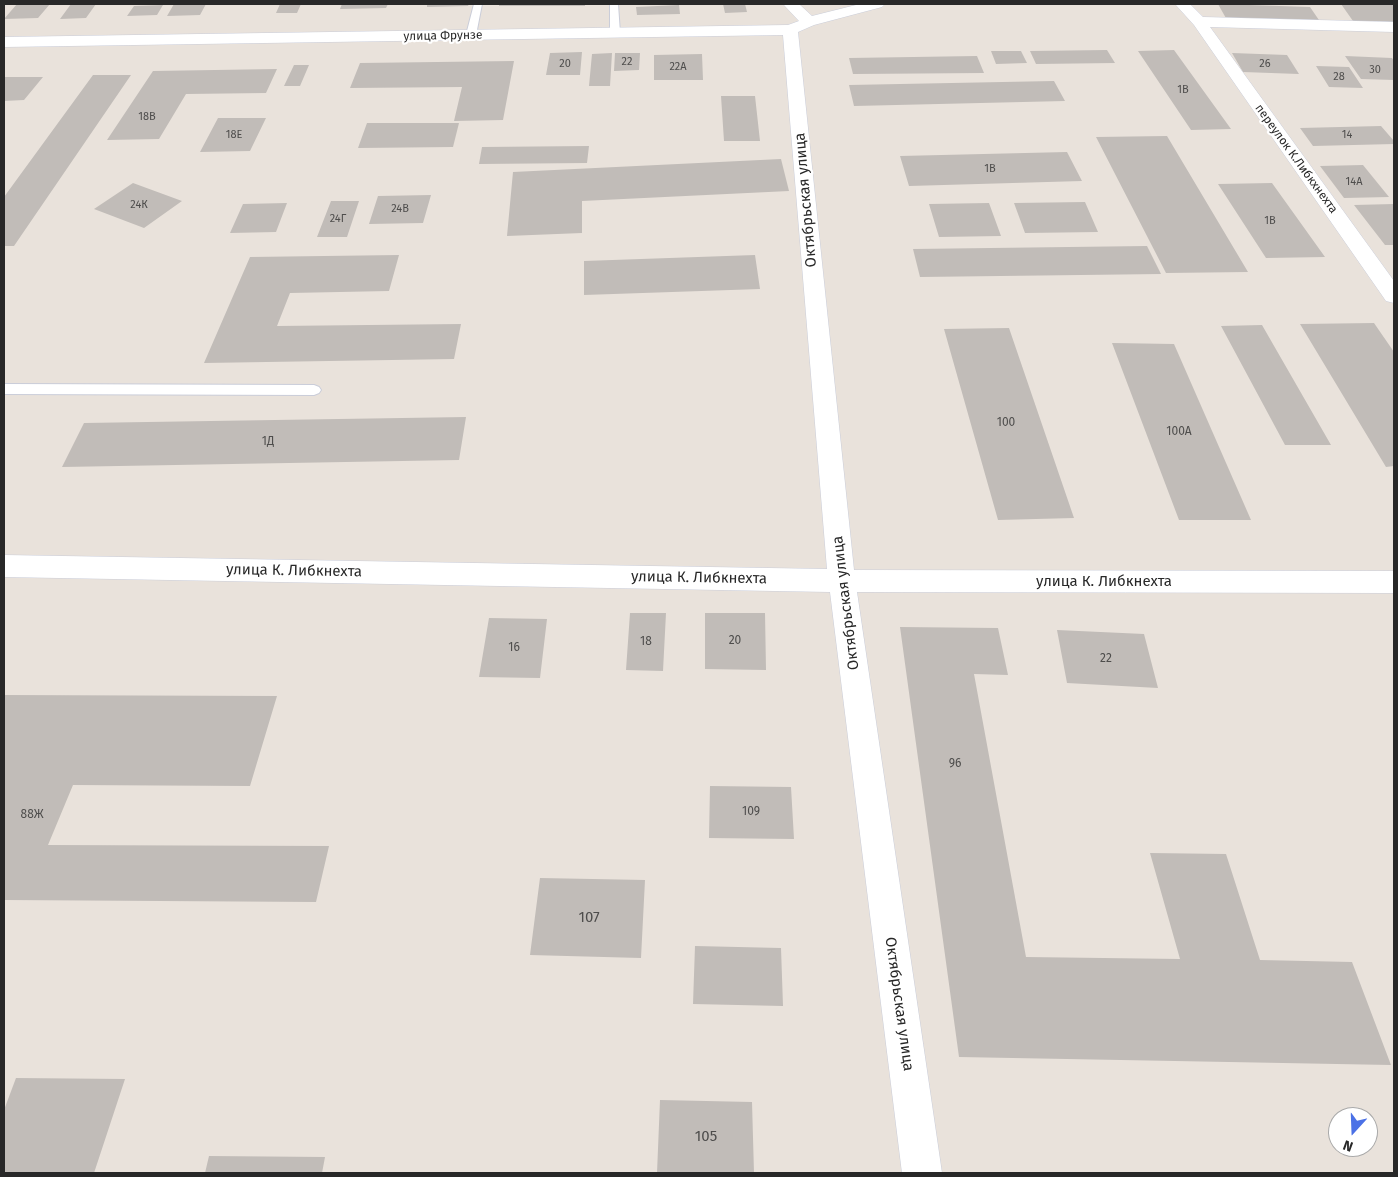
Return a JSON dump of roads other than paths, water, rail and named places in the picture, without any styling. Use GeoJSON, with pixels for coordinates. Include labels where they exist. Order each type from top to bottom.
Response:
{"type":"FeatureCollection","features":[{"type":"Feature","properties":{"kind":"street","name":"улица Фрунзе"},"geometry":{"type":"LineString","coordinates":[[4,42],[615,33],[796,19],[877,4]]}},
{"type":"Feature","properties":{"kind":"street","name":"переулок К.Либкхнехта"},"geometry":{"type":"LineString","coordinates":[[1182,4],[1199,22],[1394,296]]}},
{"type":"Feature","properties":{"kind":"street","name":"Октябрьская улица"},"geometry":{"type":"LineString","coordinates":[[796,19],[842,581],[922,1173]]}},
{"type":"Feature","properties":{"kind":"street"},"geometry":{"type":"LineString","coordinates":[[1199,22],[1394,27]]}},
{"type":"Feature","properties":{"kind":"street","name":"улица К. Либкнехта"},"geometry":{"type":"LineString","coordinates":[[4,566],[842,581],[1394,582]]}},
{"type":"Feature","properties":{"kind":"lane"},"geometry":{"type":"LineString","coordinates":[[471,35],[478,4]]}},
{"type":"Feature","properties":{"kind":"lane"},"geometry":{"type":"LineString","coordinates":[[614,4],[615,33]]}},
{"type":"Feature","properties":{"kind":"lane"},"geometry":{"type":"LineString","coordinates":[[4,389],[314,390]]}}]}
